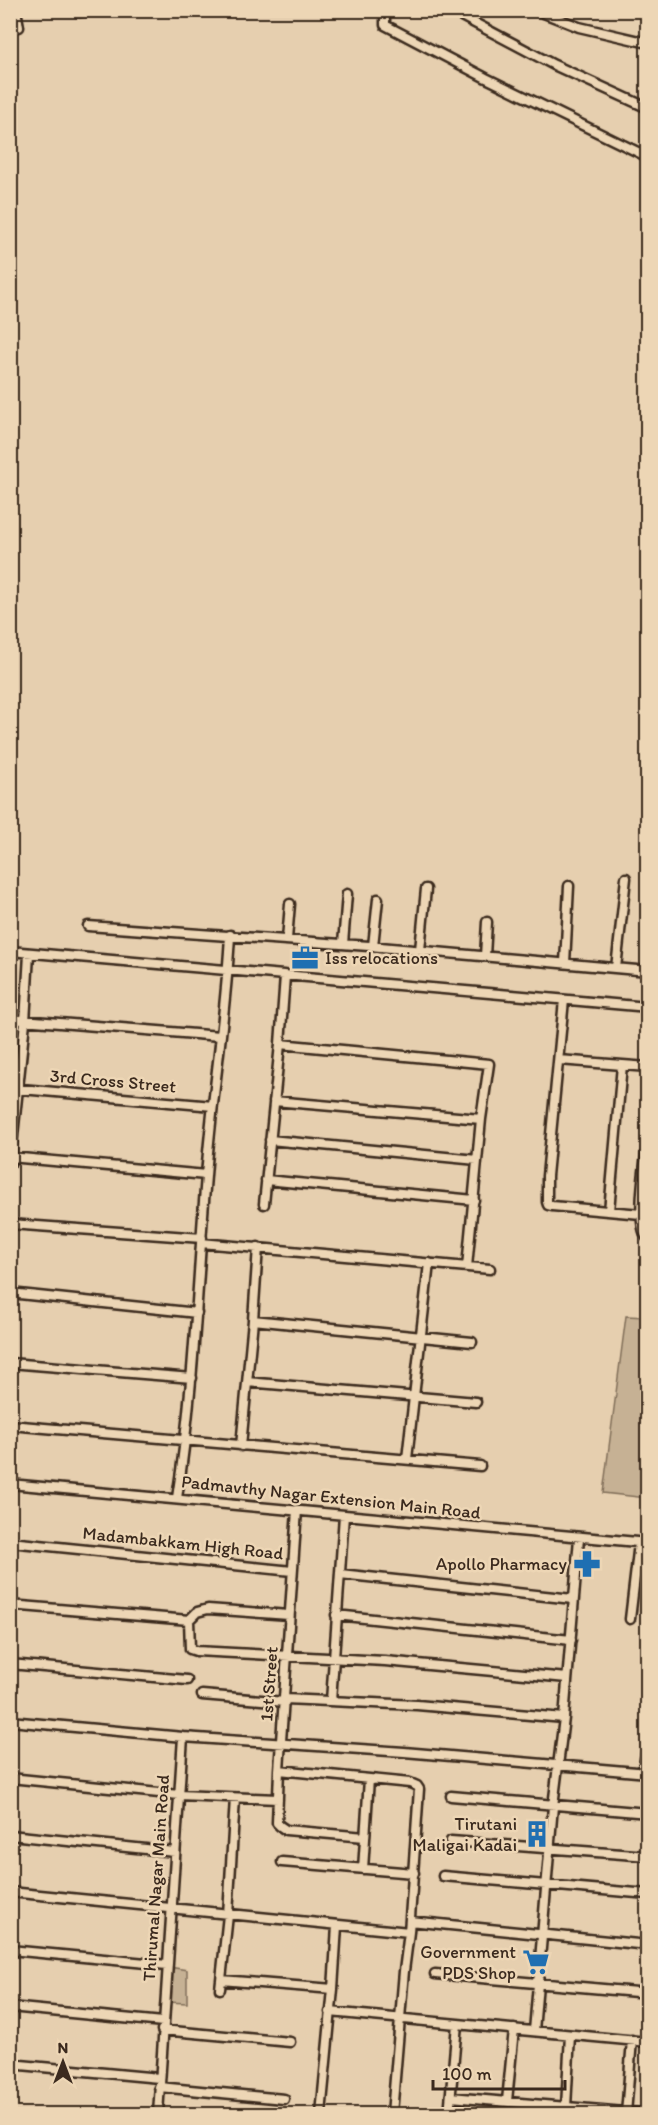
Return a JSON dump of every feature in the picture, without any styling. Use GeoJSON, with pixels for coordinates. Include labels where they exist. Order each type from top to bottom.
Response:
{"type":"FeatureCollection","features":[{"type":"Feature","properties":{"kind":"street"},"geometry":{"type":"LineString","coordinates":[[80,12],[102,10]]}},
{"type":"Feature","properties":{"kind":"street"},"geometry":{"type":"LineString","coordinates":[[385,10],[386,25],[486,78],[648,157]]}},
{"type":"Feature","properties":{"kind":"street"},"geometry":{"type":"LineString","coordinates":[[450,10],[554,64],[648,108]]}},
{"type":"Feature","properties":{"kind":"street"},"geometry":{"type":"LineString","coordinates":[[536,10],[579,27],[648,43]]}},
{"type":"Feature","properties":{"kind":"street"},"geometry":{"type":"LineString","coordinates":[[14,11],[19,27]]}},
{"type":"Feature","properties":{"kind":"street"},"geometry":{"type":"LineString","coordinates":[[616,968],[626,878]]}},
{"type":"Feature","properties":{"kind":"street"},"geometry":{"type":"LineString","coordinates":[[565,963],[569,886]]}},
{"type":"Feature","properties":{"kind":"street"},"geometry":{"type":"LineString","coordinates":[[420,950],[426,889]]}},
{"type":"Feature","properties":{"kind":"street"},"geometry":{"type":"LineString","coordinates":[[343,944],[347,894]]}},
{"type":"Feature","properties":{"kind":"street"},"geometry":{"type":"LineString","coordinates":[[373,946],[378,899]]}},
{"type":"Feature","properties":{"kind":"street"},"geometry":{"type":"LineString","coordinates":[[287,939],[290,904]]}},
{"type":"Feature","properties":{"kind":"street"},"geometry":{"type":"LineString","coordinates":[[485,956],[487,922]]}},
{"type":"Feature","properties":{"kind":"street"},"geometry":{"type":"LineString","coordinates":[[88,926],[287,939],[648,971]]}},
{"type":"Feature","properties":{"kind":"street"},"geometry":{"type":"LineString","coordinates":[[177,1498],[192,1378],[206,1175],[230,935]]}},
{"type":"Feature","properties":{"kind":"street"},"geometry":{"type":"LineString","coordinates":[[10,951],[228,972],[648,1006]]}},
{"type":"Feature","properties":{"kind":"street"},"geometry":{"type":"LineString","coordinates":[[10,1164],[14,1088],[25,1022],[29,954]]}},
{"type":"Feature","properties":{"kind":"street"},"geometry":{"type":"LineString","coordinates":[[264,1204],[285,976]]}},
{"type":"Feature","properties":{"kind":"street"},"geometry":{"type":"LineString","coordinates":[[564,1000],[547,1176],[548,1205],[641,1214]]}},
{"type":"Feature","properties":{"kind":"street"},"geometry":{"type":"LineString","coordinates":[[10,1020],[220,1036]]}},
{"type":"Feature","properties":{"kind":"street"},"geometry":{"type":"LineString","coordinates":[[280,1044],[489,1064],[481,1119],[467,1267]]}},
{"type":"Feature","properties":{"kind":"street"},"geometry":{"type":"LineString","coordinates":[[559,1060],[648,1067]]}},
{"type":"Feature","properties":{"kind":"street"},"geometry":{"type":"LineString","coordinates":[[609,1211],[622,1065]]}},
{"type":"Feature","properties":{"kind":"street","name":"3rd Cross Street"},"geometry":{"type":"LineString","coordinates":[[14,1088],[213,1106]]}},
{"type":"Feature","properties":{"kind":"street"},"geometry":{"type":"LineString","coordinates":[[274,1101],[481,1119]]}},
{"type":"Feature","properties":{"kind":"street"},"geometry":{"type":"LineString","coordinates":[[648,1139],[646,1183],[641,1214],[642,1233],[648,1238]]}},
{"type":"Feature","properties":{"kind":"street"},"geometry":{"type":"LineString","coordinates":[[270,1140],[477,1160]]}},
{"type":"Feature","properties":{"kind":"street"},"geometry":{"type":"LineString","coordinates":[[11,1157],[206,1175]]}},
{"type":"Feature","properties":{"kind":"street"},"geometry":{"type":"LineString","coordinates":[[266,1180],[474,1200]]}},
{"type":"Feature","properties":{"kind":"street"},"geometry":{"type":"LineString","coordinates":[[10,1224],[490,1269]]}},
{"type":"Feature","properties":{"kind":"street"},"geometry":{"type":"LineString","coordinates":[[241,1446],[258,1247]]}},
{"type":"Feature","properties":{"kind":"street"},"geometry":{"type":"LineString","coordinates":[[407,1459],[429,1263]]}},
{"type":"Feature","properties":{"kind":"street"},"geometry":{"type":"LineString","coordinates":[[10,1293],[197,1313]]}},
{"type":"Feature","properties":{"kind":"street"},"geometry":{"type":"LineString","coordinates":[[253,1320],[472,1342]]}},
{"type":"Feature","properties":{"kind":"street"},"geometry":{"type":"LineString","coordinates":[[10,1363],[192,1378]]}},
{"type":"Feature","properties":{"kind":"street"},"geometry":{"type":"LineString","coordinates":[[247,1382],[476,1402]]}},
{"type":"Feature","properties":{"kind":"street"},"geometry":{"type":"LineString","coordinates":[[10,1425],[480,1466]]}},
{"type":"Feature","properties":{"kind":"street","name":"Padmavthy Nagar Extension Main Road"},"geometry":{"type":"LineString","coordinates":[[10,1484],[644,1543]]}},
{"type":"Feature","properties":{"kind":"street","name":"Madambakkam High Road"},"geometry":{"type":"LineString","coordinates":[[10,1542],[292,1571],[297,1510]]}},
{"type":"Feature","properties":{"kind":"street"},"geometry":{"type":"LineString","coordinates":[[331,1701],[344,1515]]}},
{"type":"Feature","properties":{"kind":"street"},"geometry":{"type":"LineString","coordinates":[[534,2031],[579,1538]]}},
{"type":"Feature","properties":{"kind":"street"},"geometry":{"type":"LineString","coordinates":[[630,1618],[644,1543]]}},
{"type":"Feature","properties":{"kind":"street","name":"1st Street"},"geometry":{"type":"LineString","coordinates":[[292,1571],[277,1822],[283,1829],[365,1837]]}},
{"type":"Feature","properties":{"kind":"street"},"geometry":{"type":"LineString","coordinates":[[340,1574],[573,1599]]}},
{"type":"Feature","properties":{"kind":"street"},"geometry":{"type":"LineString","coordinates":[[10,1605],[189,1620]]}},
{"type":"Feature","properties":{"kind":"street"},"geometry":{"type":"LineString","coordinates":[[289,1615],[208,1609],[197,1612],[189,1620],[190,1650],[386,1661],[567,1678]]}},
{"type":"Feature","properties":{"kind":"street"},"geometry":{"type":"LineString","coordinates":[[336,1616],[571,1640]]}},
{"type":"Feature","properties":{"kind":"street"},"geometry":{"type":"LineString","coordinates":[[10,1664],[187,1680]]}},
{"type":"Feature","properties":{"kind":"street"},"geometry":{"type":"LineString","coordinates":[[202,1695],[417,1705],[564,1718]]}},
{"type":"Feature","properties":{"kind":"street"},"geometry":{"type":"LineString","coordinates":[[10,1720],[183,1737],[645,1773],[648,1738]]}},
{"type":"Feature","properties":{"kind":"street","name":"Thirumal Nagar Main Road"},"geometry":{"type":"LineString","coordinates":[[158,2115],[162,2026],[183,1737]]}},
{"type":"Feature","properties":{"kind":"street"},"geometry":{"type":"LineString","coordinates":[[279,1770],[410,1783],[419,1789],[414,1873],[392,2115]]}},
{"type":"Feature","properties":{"kind":"street"},"geometry":{"type":"LineString","coordinates":[[10,1778],[179,1795],[278,1800]]}},
{"type":"Feature","properties":{"kind":"street"},"geometry":{"type":"LineString","coordinates":[[363,1869],[369,1779]]}},
{"type":"Feature","properties":{"kind":"street"},"geometry":{"type":"LineString","coordinates":[[451,1796],[648,1814]]}},
{"type":"Feature","properties":{"kind":"street"},"geometry":{"type":"LineString","coordinates":[[235,1798],[228,1915],[220,1984],[333,1989]]}},
{"type":"Feature","properties":{"kind":"street"},"geometry":{"type":"LineString","coordinates":[[10,1835],[175,1852]]}},
{"type":"Feature","properties":{"kind":"street"},"geometry":{"type":"LineString","coordinates":[[451,1841],[648,1856]]}},
{"type":"Feature","properties":{"kind":"street"},"geometry":{"type":"LineString","coordinates":[[282,1862],[414,1873]]}},
{"type":"Feature","properties":{"kind":"street"},"geometry":{"type":"LineString","coordinates":[[443,1876],[546,1887],[648,1894]]}},
{"type":"Feature","properties":{"kind":"street"},"geometry":{"type":"LineString","coordinates":[[10,1892],[171,1910],[409,1932]]}},
{"type":"Feature","properties":{"kind":"street"},"geometry":{"type":"LineString","coordinates":[[410,1921],[648,1945]]}},
{"type":"Feature","properties":{"kind":"street"},"geometry":{"type":"LineString","coordinates":[[321,2115],[337,1926]]}},
{"type":"Feature","properties":{"kind":"street"},"geometry":{"type":"LineString","coordinates":[[10,1950],[167,1965]]}},
{"type":"Feature","properties":{"kind":"street"},"geometry":{"type":"LineString","coordinates":[[435,1974],[648,1993]]}},
{"type":"Feature","properties":{"kind":"street"},"geometry":{"type":"LineString","coordinates":[[10,2007],[290,2042]]}},
{"type":"Feature","properties":{"kind":"street"},"geometry":{"type":"LineString","coordinates":[[330,2012],[648,2042]]}},
{"type":"Feature","properties":{"kind":"street"},"geometry":{"type":"LineString","coordinates":[[449,2115],[457,2024]]}},
{"type":"Feature","properties":{"kind":"street"},"geometry":{"type":"LineString","coordinates":[[507,2102],[514,2030]]}},
{"type":"Feature","properties":{"kind":"street"},"geometry":{"type":"LineString","coordinates":[[566,2107],[570,2035]]}},
{"type":"Feature","properties":{"kind":"street"},"geometry":{"type":"LineString","coordinates":[[626,2113],[632,2040]]}},
{"type":"Feature","properties":{"kind":"street"},"geometry":{"type":"LineString","coordinates":[[10,2064],[284,2099]]}},
{"type":"Feature","properties":{"kind":"street"},"geometry":{"type":"LineString","coordinates":[[451,2097],[648,2114]]}},
{"type":"Feature","properties":{"kind":"shaded area"},"geometry":{"type":"Polygon","coordinates":[[[626,1316],[647,1317],[647,1498],[603,1493],[626,1316]]]}},
{"type":"Feature","properties":{"kind":"shaded area"},"geometry":{"type":"Polygon","coordinates":[[[169,1967],[187,1970],[187,2003],[166,2002],[169,1967]]]}},
{"type":"Feature","properties":{"kind":"place","name":"Iss relocations"},"geometry":{"type":"Point","coordinates":[305,958]}},
{"type":"Feature","properties":{"kind":"place","name":"Apollo Pharmacy"},"geometry":{"type":"Point","coordinates":[587,1564]}},
{"type":"Feature","properties":{"kind":"place","name":"Tirutani Maligai Kadai"},"geometry":{"type":"Point","coordinates":[537,1834]}},
{"type":"Feature","properties":{"kind":"place","name":"Government PDS Shop"},"geometry":{"type":"Point","coordinates":[536,1962]}}]}
